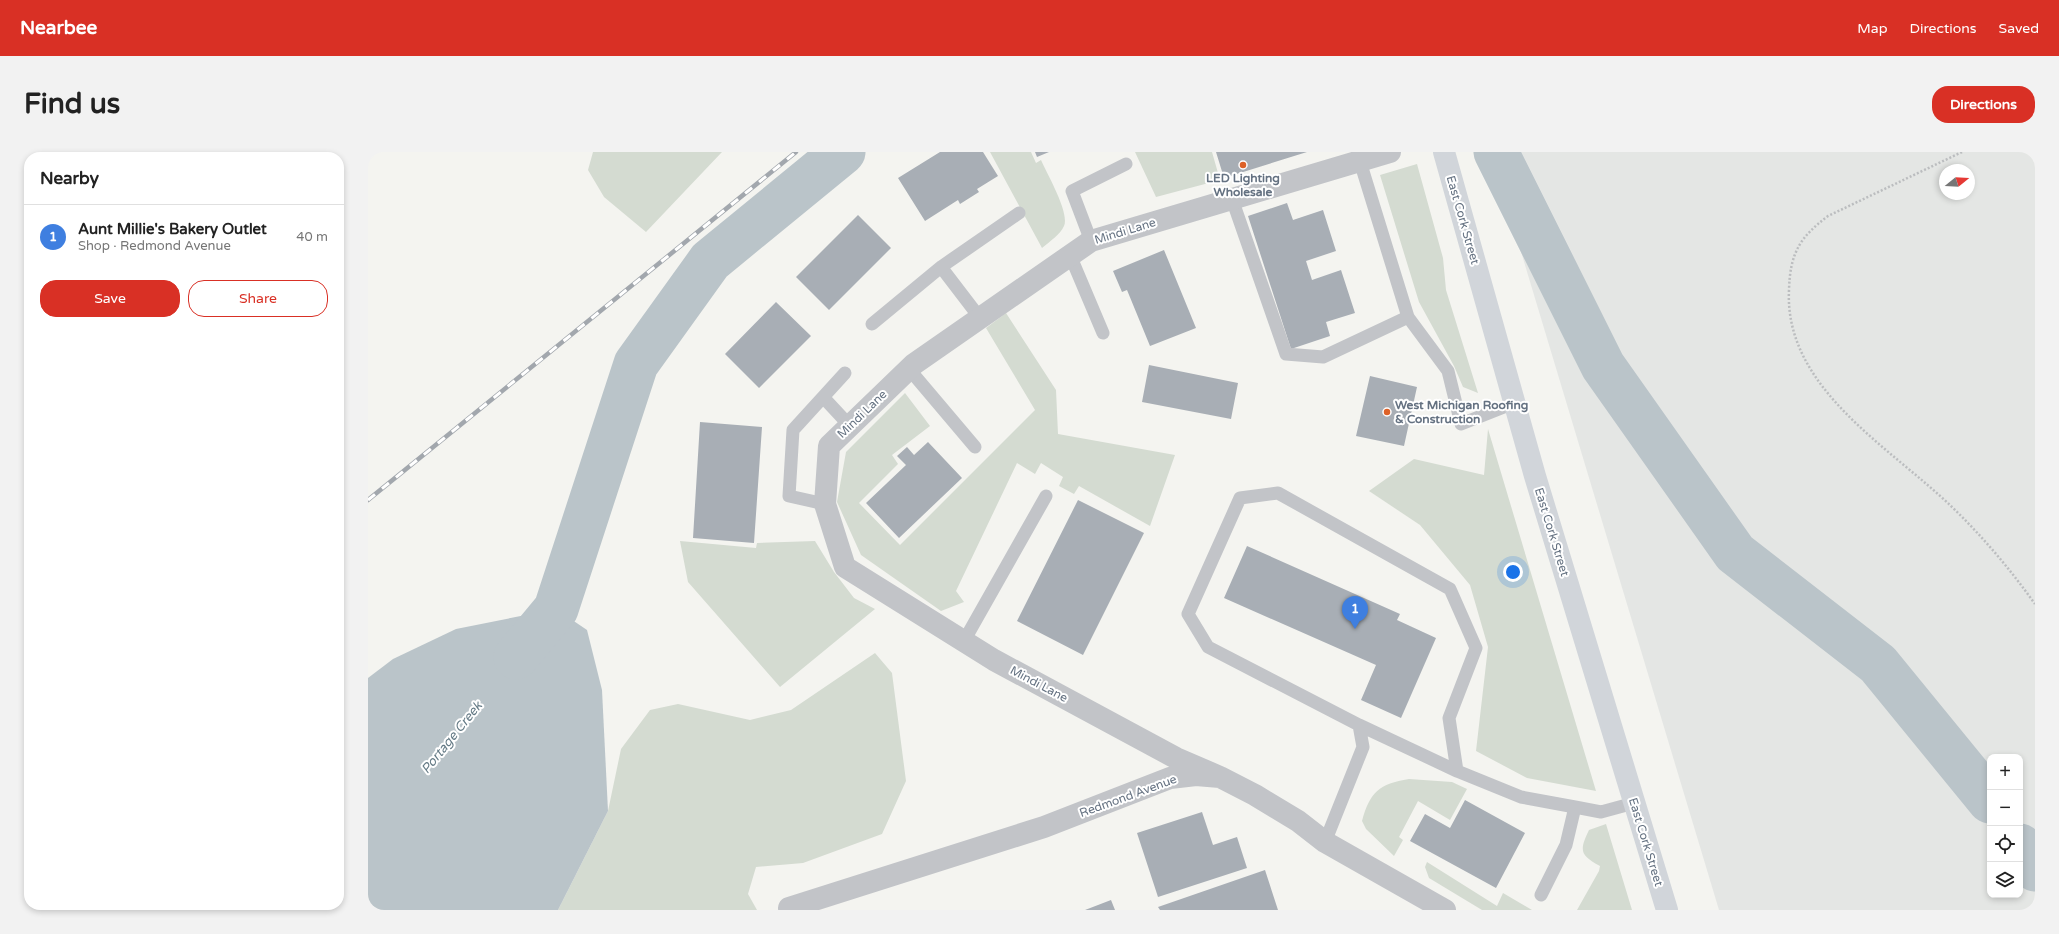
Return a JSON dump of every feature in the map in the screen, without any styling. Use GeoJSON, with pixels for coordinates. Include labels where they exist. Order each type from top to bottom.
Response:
{"type":"FeatureCollection","features":[{"type":"Feature","properties":{"kind":"street","name":"Mindi Lane"},"geometry":{"type":"LineString","coordinates":[[1220,777],[1176,758],[994,660],[845,567],[825,504],[829,446],[909,369],[1091,241],[1232,199],[1359,156],[1390,152]]}},
{"type":"Feature","properties":{"kind":"street","name":"East Cork Street"},"geometry":{"type":"LineString","coordinates":[[1444,152],[1514,403],[1667,910]]}},
{"type":"Feature","properties":{"kind":"street","name":"Redmond Avenue"},"geometry":{"type":"LineString","coordinates":[[789,908],[1044,827],[1170,778],[1196,775],[1220,777],[1298,820],[1325,842],[1435,908]]}},
{"type":"Feature","properties":{"kind":"lane"},"geometry":{"type":"LineString","coordinates":[[1359,156],[1408,318],[1448,371],[1461,424],[1514,403]]}},
{"type":"Feature","properties":{"kind":"lane"},"geometry":{"type":"LineString","coordinates":[[1091,241],[1072,191],[1126,164]]}},
{"type":"Feature","properties":{"kind":"lane"},"geometry":{"type":"LineString","coordinates":[[1232,199],[1286,354],[1323,357],[1408,318]]}},
{"type":"Feature","properties":{"kind":"lane"},"geometry":{"type":"LineString","coordinates":[[872,324],[941,267],[1019,213]]}},
{"type":"Feature","properties":{"kind":"lane"},"geometry":{"type":"LineString","coordinates":[[1070,255],[1104,333]]}},
{"type":"Feature","properties":{"kind":"lane"},"geometry":{"type":"LineString","coordinates":[[941,267],[980,318]]}},
{"type":"Feature","properties":{"kind":"lane"},"geometry":{"type":"LineString","coordinates":[[909,369],[975,447]]}},
{"type":"Feature","properties":{"kind":"lane"},"geometry":{"type":"LineString","coordinates":[[825,504],[789,496],[793,430],[844,373]]}},
{"type":"Feature","properties":{"kind":"lane"},"geometry":{"type":"LineString","coordinates":[[823,397],[850,426]]}},
{"type":"Feature","properties":{"kind":"lane"},"geometry":{"type":"LineString","coordinates":[[1457,771],[1448,718],[1476,648],[1450,589],[1278,493],[1240,498],[1188,614],[1208,647],[1359,725],[1457,771],[1521,797],[1601,812],[1634,803]]}},
{"type":"Feature","properties":{"kind":"lane"},"geometry":{"type":"LineString","coordinates":[[964,642],[1046,496]]}},
{"type":"Feature","properties":{"kind":"lane"},"geometry":{"type":"LineString","coordinates":[[1325,842],[1363,747],[1359,725]]}},
{"type":"Feature","properties":{"kind":"lane"},"geometry":{"type":"LineString","coordinates":[[1541,895],[1566,845],[1575,807]]}},
{"type":"Feature","properties":{"kind":"path"},"geometry":{"type":"LineString","coordinates":[[1962,152],[1847,206],[1828,216],[1811,229],[1801,240],[1794,258],[1789,278],[1788,297],[1790,319],[1808,366],[1822,387],[1873,438],[1925,482],[1985,540],[2006,564],[2035,604]]}},
{"type":"Feature","properties":{"kind":"shaded area"},"geometry":{"type":"Polygon","coordinates":[[[593,152],[722,152],[646,232],[604,197],[588,170],[593,152]]]}},
{"type":"Feature","properties":{"kind":"shaded area"},"geometry":{"type":"Polygon","coordinates":[[[990,152],[1031,152],[1036,163],[1041,160],[1061,203],[1065,220],[1064,226],[1060,232],[1042,248],[990,152]]]}},
{"type":"Feature","properties":{"kind":"shaded area"},"geometry":{"type":"Polygon","coordinates":[[[1135,152],[1212,152],[1220,180],[1156,197],[1135,152]]]}},
{"type":"Feature","properties":{"kind":"shaded area"},"geometry":{"type":"Polygon","coordinates":[[[1491,152],[2035,152],[2035,910],[1719,910],[1491,152]]]}},
{"type":"Feature","properties":{"kind":"shaded area"},"geometry":{"type":"Polygon","coordinates":[[[1417,164],[1443,258],[1446,290],[1478,393],[1463,387],[1454,366],[1419,302],[1380,175],[1417,164]]]}},
{"type":"Feature","properties":{"kind":"shaded area"},"geometry":{"type":"Polygon","coordinates":[[[1006,313],[1056,390],[1058,434],[1175,455],[1150,526],[1079,486],[1074,494],[1059,486],[1063,477],[1041,463],[1035,474],[1017,463],[956,591],[964,602],[941,611],[861,555],[837,502],[846,452],[905,393],[930,426],[892,455],[898,464],[859,503],[900,545],[1035,410],[986,328],[1006,313]]]}},
{"type":"Feature","properties":{"kind":"shaded area"},"geometry":{"type":"Polygon","coordinates":[[[1488,429],[1596,791],[1527,778],[1476,751],[1488,647],[1470,585],[1420,525],[1369,491],[1414,459],[1484,475],[1488,429]]]}},
{"type":"Feature","properties":{"kind":"shaded area"},"geometry":{"type":"Polygon","coordinates":[[[680,541],[756,548],[757,543],[815,541],[834,572],[854,598],[875,609],[780,687],[688,582],[680,541]]]}},
{"type":"Feature","properties":{"kind":"shaded area"},"geometry":{"type":"Polygon","coordinates":[[[875,653],[892,673],[906,781],[882,834],[803,863],[756,867],[748,894],[757,910],[558,910],[608,811],[621,749],[650,710],[678,704],[750,720],[791,710],[875,653]]]}},
{"type":"Feature","properties":{"kind":"shaded area"},"geometry":{"type":"Polygon","coordinates":[[[1409,779],[1452,782],[1467,789],[1450,820],[1418,801],[1399,837],[1403,840],[1394,856],[1366,829],[1362,821],[1368,803],[1377,791],[1390,784],[1409,779]]]}},
{"type":"Feature","properties":{"kind":"shaded area"},"geometry":{"type":"Polygon","coordinates":[[[1606,824],[1632,910],[1577,910],[1599,871],[1600,866],[1588,859],[1585,855],[1583,852],[1584,843],[1589,830],[1606,824]]]}},
{"type":"Feature","properties":{"kind":"shaded area"},"geometry":{"type":"Polygon","coordinates":[[[1427,862],[1497,906],[1503,893],[1532,910],[1482,910],[1429,878],[1425,867],[1427,862]]]}},
{"type":"Feature","properties":{"kind":"water","name":"Portage Creek"},"geometry":{"type":"Polygon","coordinates":[[[556,609],[587,630],[602,690],[608,811],[558,910],[368,910],[368,678],[393,659],[456,629],[556,609]]]}},
{"type":"Feature","properties":{"kind":"building"},"geometry":{"type":"Polygon","coordinates":[[[940,152],[983,152],[998,176],[977,189],[979,192],[960,204],[958,200],[925,221],[898,178],[940,152]]]}},
{"type":"Feature","properties":{"kind":"building"},"geometry":{"type":"Polygon","coordinates":[[[1035,152],[1049,152],[1037,157],[1035,152]]]}},
{"type":"Feature","properties":{"kind":"building","name":"LED Lighting Wholesale"},"geometry":{"type":"Polygon","coordinates":[[[1216,152],[1307,152],[1224,178],[1216,152]]]}},
{"type":"Feature","properties":{"kind":"building"},"geometry":{"type":"Polygon","coordinates":[[[1287,203],[1293,220],[1323,210],[1336,251],[1306,261],[1312,280],[1341,270],[1355,313],[1326,322],[1330,336],[1291,349],[1248,216],[1287,203]]]}},
{"type":"Feature","properties":{"kind":"building"},"geometry":{"type":"Polygon","coordinates":[[[858,215],[891,248],[829,310],[796,277],[858,215]]]}},
{"type":"Feature","properties":{"kind":"building"},"geometry":{"type":"Polygon","coordinates":[[[1164,250],[1196,328],[1150,346],[1127,290],[1122,292],[1113,271],[1164,250]]]}},
{"type":"Feature","properties":{"kind":"building"},"geometry":{"type":"Polygon","coordinates":[[[776,302],[811,336],[759,388],[725,354],[776,302]]]}},
{"type":"Feature","properties":{"kind":"building"},"geometry":{"type":"Polygon","coordinates":[[[1149,365],[1238,383],[1231,419],[1142,402],[1149,365]]]}},
{"type":"Feature","properties":{"kind":"building","name":"West Michigan Roofing & Construction"},"geometry":{"type":"Polygon","coordinates":[[[1370,376],[1417,387],[1404,446],[1356,436],[1370,376]]]}},
{"type":"Feature","properties":{"kind":"building"},"geometry":{"type":"Polygon","coordinates":[[[700,422],[762,427],[754,543],[693,538],[700,422]]]}},
{"type":"Feature","properties":{"kind":"building"},"geometry":{"type":"Polygon","coordinates":[[[928,442],[962,478],[899,538],[866,503],[906,465],[897,456],[907,447],[914,455],[928,442]]]}},
{"type":"Feature","properties":{"kind":"building"},"geometry":{"type":"Polygon","coordinates":[[[1078,500],[1144,533],[1083,655],[1017,621],[1078,500]]]}},
{"type":"Feature","properties":{"kind":"building"},"geometry":{"type":"Polygon","coordinates":[[[1247,546],[1400,614],[1397,620],[1436,638],[1401,718],[1361,700],[1376,665],[1224,598],[1247,546]]]}},
{"type":"Feature","properties":{"kind":"building"},"geometry":{"type":"Polygon","coordinates":[[[1465,800],[1525,833],[1496,888],[1410,841],[1425,814],[1450,828],[1465,800]]]}},
{"type":"Feature","properties":{"kind":"building"},"geometry":{"type":"Polygon","coordinates":[[[1202,812],[1213,845],[1237,837],[1247,868],[1158,897],[1137,833],[1202,812]]]}},
{"type":"Feature","properties":{"kind":"building"},"geometry":{"type":"Polygon","coordinates":[[[1265,870],[1278,910],[1160,910],[1158,907],[1265,870]]]}},
{"type":"Feature","properties":{"kind":"building"},"geometry":{"type":"Polygon","coordinates":[[[1111,900],[1115,910],[1085,910],[1111,900]]]}},
{"type":"Feature","properties":{"kind":"waterway"},"geometry":{"type":"LineString","coordinates":[[516,657],[556,609],[636,364],[710,261],[843,152]]}},
{"type":"Feature","properties":{"kind":"waterway"},"geometry":{"type":"LineString","coordinates":[[1496,152],[1603,366],[1735,553],[1878,664],[1987,797]]}},
{"type":"Feature","properties":{"kind":"waterway"},"geometry":{"type":"LineString","coordinates":[[2023,851],[2035,869]]}},
{"type":"Feature","properties":{"kind":"railway"},"geometry":{"type":"LineString","coordinates":[[368,500],[796,152]]}},
{"type":"Feature","properties":{"kind":"place","name":"LED Lighting Wholesale"},"geometry":{"type":"Point","coordinates":[1243,165]}},
{"type":"Feature","properties":{"kind":"place","name":"West Michigan Roofing & Construction"},"geometry":{"type":"Point","coordinates":[1387,412]}},
{"type":"Feature","properties":{"kind":"place","name":"Aunt Millie's Bakery Outlet"},"geometry":{"type":"Point","coordinates":[1355,629]}}]}
